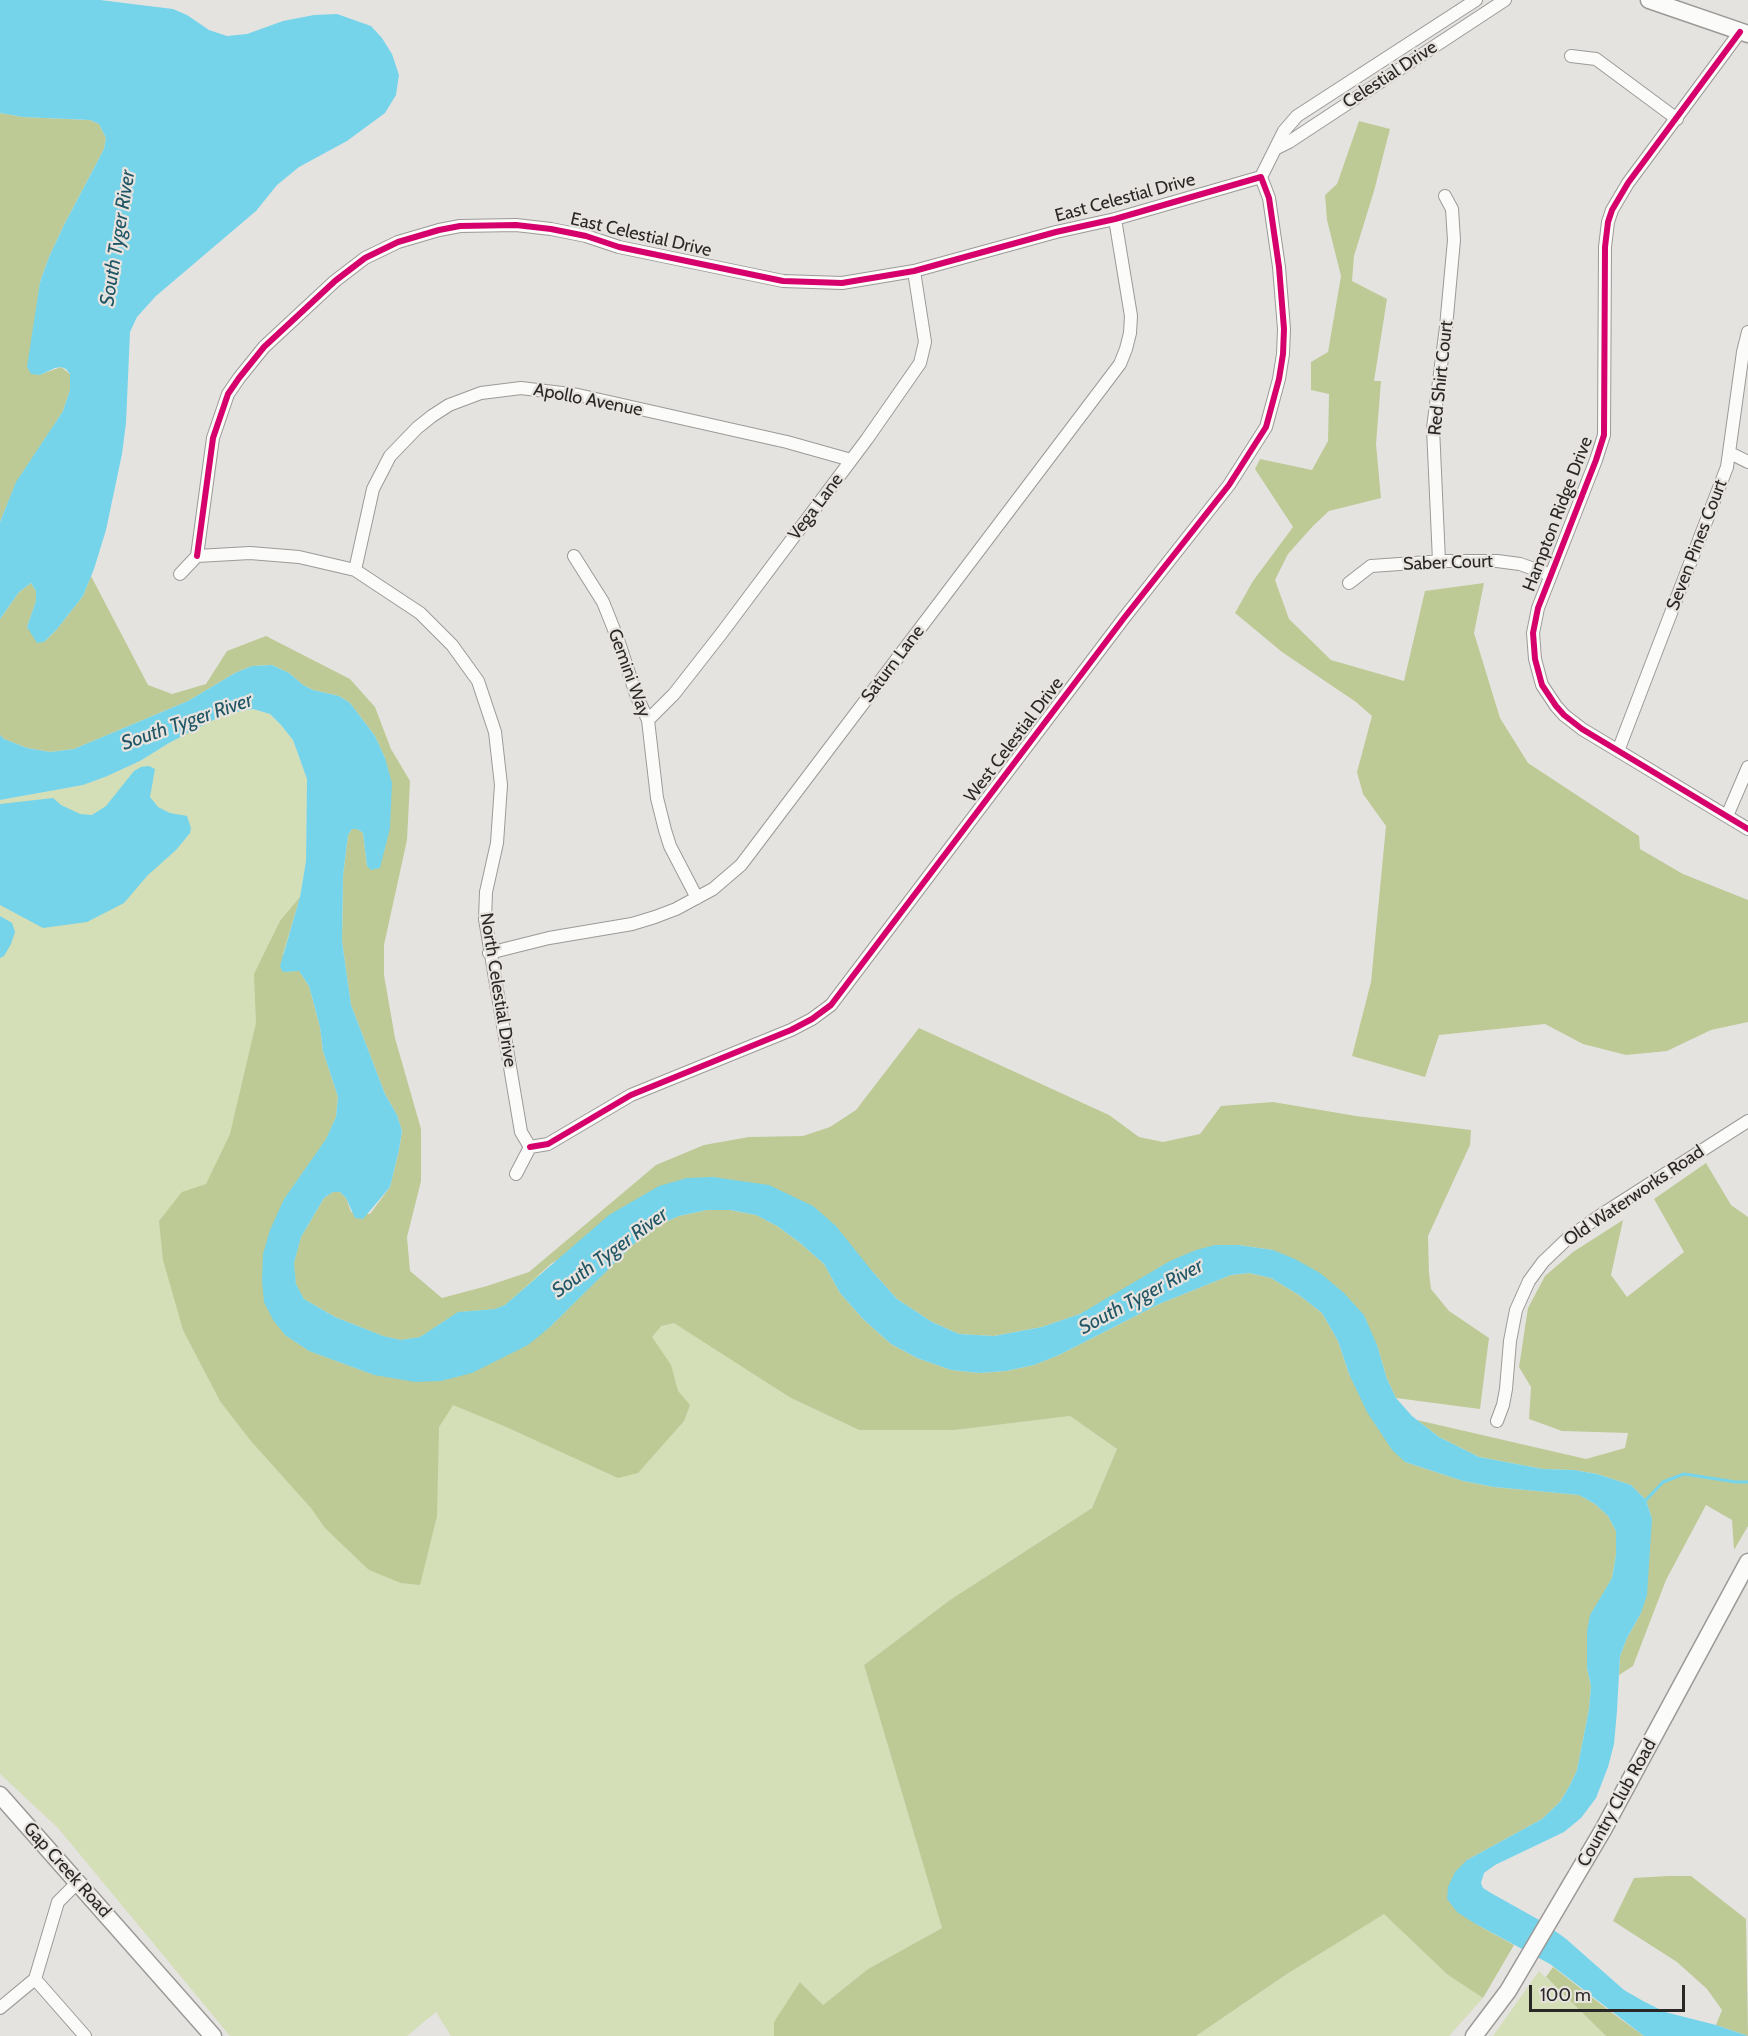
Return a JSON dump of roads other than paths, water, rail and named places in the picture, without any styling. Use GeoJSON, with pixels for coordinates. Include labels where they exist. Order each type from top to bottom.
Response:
{"type":"FeatureCollection","features":[{"type":"Feature","properties":{"kind":"street","name":"Celestial Drive"},"geometry":{"type":"LineString","coordinates":[[1261,177],[1284,131],[1297,116],[1476,0]]}},
{"type":"Feature","properties":{"kind":"street","name":"Celestial Drive"},"geometry":{"type":"LineString","coordinates":[[1275,149],[1505,0]]}},
{"type":"Feature","properties":{"kind":"street"},"geometry":{"type":"LineString","coordinates":[[1649,0],[1744,33]]}},
{"type":"Feature","properties":{"kind":"street","name":"Hampton Ridge Drive"},"geometry":{"type":"LineString","coordinates":[[1744,33],[1628,183],[1617,199],[1608,222],[1605,247],[1604,435],[1538,608],[1533,633],[1535,659],[1542,685],[1564,715],[1582,729],[1748,829]]}},
{"type":"Feature","properties":{"kind":"street"},"geometry":{"type":"LineString","coordinates":[[1571,56],[1596,59],[1677,119]]}},
{"type":"Feature","properties":{"kind":"street","name":"East Celestial Drive"},"geometry":{"type":"LineString","coordinates":[[197,556],[213,438],[228,394],[264,347],[335,281],[365,258],[398,242],[460,226],[516,225],[585,236],[619,247],[783,281],[812,284],[842,283],[914,271],[1056,232],[1114,219],[1261,177]]}},
{"type":"Feature","properties":{"kind":"street","name":"West Celestial Drive"},"geometry":{"type":"LineString","coordinates":[[531,1147],[548,1144],[631,1095],[791,1030],[812,1019],[831,1005],[1124,618],[1228,485],[1266,427],[1278,387],[1283,354],[1283,319],[1277,247],[1269,198],[1261,177]]}},
{"type":"Feature","properties":{"kind":"street","name":"Red Shirt Court"},"geometry":{"type":"LineString","coordinates":[[1439,561],[1433,428],[1454,240],[1452,209],[1445,196]]}},
{"type":"Feature","properties":{"kind":"street","name":"Saturn Lane"},"geometry":{"type":"LineString","coordinates":[[489,953],[549,938],[632,924],[676,909],[713,889],[741,865],[1120,364],[1128,341],[1131,316],[1114,219]]}},
{"type":"Feature","properties":{"kind":"street","name":"Vega Lane"},"geometry":{"type":"LineString","coordinates":[[648,720],[674,694],[851,460],[920,363],[925,342],[914,271]]}},
{"type":"Feature","properties":{"kind":"street","name":"Seven Pines Court"},"geometry":{"type":"LineString","coordinates":[[1618,750],[1723,479],[1730,453],[1743,352],[1748,332]]}},
{"type":"Feature","properties":{"kind":"street","name":"Apollo Avenue"},"geometry":{"type":"LineString","coordinates":[[354,570],[373,489],[390,456],[432,416],[449,405],[481,393],[521,388],[578,395],[787,442],[851,460]]}},
{"type":"Feature","properties":{"kind":"street"},"geometry":{"type":"LineString","coordinates":[[1730,453],[1748,462]]}},
{"type":"Feature","properties":{"kind":"street","name":"North Celestial Drive"},"geometry":{"type":"LineString","coordinates":[[197,556],[265,553],[317,560],[354,570],[388,590],[420,613],[466,663],[478,681],[495,732],[501,784],[497,843],[486,892],[485,919],[521,1132],[531,1147]]}},
{"type":"Feature","properties":{"kind":"street"},"geometry":{"type":"LineString","coordinates":[[180,574],[197,556]]}},
{"type":"Feature","properties":{"kind":"street","name":"Gemini Way"},"geometry":{"type":"LineString","coordinates":[[574,556],[603,602],[637,697],[648,720],[657,798],[664,830],[697,898]]}},
{"type":"Feature","properties":{"kind":"street","name":"Saber Court"},"geometry":{"type":"LineString","coordinates":[[1349,583],[1371,566],[1439,561],[1497,561],[1520,564],[1551,575]]}},
{"type":"Feature","properties":{"kind":"street"},"geometry":{"type":"LineString","coordinates":[[1727,816],[1748,767]]}},
{"type":"Feature","properties":{"kind":"street","name":"Old Waterworks Road"},"geometry":{"type":"LineString","coordinates":[[1497,1421],[1506,1389],[1510,1341],[1516,1310],[1529,1281],[1543,1262],[1567,1239],[1588,1224],[1748,1121]]}},
{"type":"Feature","properties":{"kind":"street"},"geometry":{"type":"LineString","coordinates":[[516,1174],[531,1147]]}},
{"type":"Feature","properties":{"kind":"street","name":"Country Club Road"},"geometry":{"type":"LineString","coordinates":[[1474,2036],[1508,1991],[1560,1905],[1609,1820],[1748,1562]]}},
{"type":"Feature","properties":{"kind":"street","name":"Gap Creek Road"},"geometry":{"type":"LineString","coordinates":[[0,1795],[213,2036]]}},
{"type":"Feature","properties":{"kind":"street"},"geometry":{"type":"LineString","coordinates":[[0,2008],[35,1979],[58,1902],[78,1881]]}},
{"type":"Feature","properties":{"kind":"street"},"geometry":{"type":"LineString","coordinates":[[35,1979],[85,2036]]}},
{"type":"Feature","properties":{"kind":"water","name":"South Tyger River"},"geometry":{"type":"Polygon","coordinates":[[[0,0],[100,0],[173,9],[187,15],[209,30],[227,36],[247,34],[283,21],[314,15],[337,14],[371,26],[392,54],[399,75],[396,95],[385,113],[347,141],[299,167],[277,185],[256,211],[156,296],[137,317],[130,332],[126,423],[122,454],[106,530],[83,596],[57,629],[44,642],[37,643],[27,627],[36,601],[36,591],[31,583],[19,592],[0,619],[0,522],[16,482],[63,411],[70,390],[70,374],[66,369],[55,368],[40,375],[31,374],[27,367],[40,282],[64,225],[104,149],[106,138],[99,124],[90,120],[23,117],[0,113],[0,0]]]}},
{"type":"Feature","properties":{"kind":"water","name":"South Tyger River"},"geometry":{"type":"Polygon","coordinates":[[[272,665],[289,673],[313,690],[339,696],[350,703],[375,736],[385,758],[392,783],[390,828],[380,868],[371,870],[367,866],[363,833],[352,829],[348,835],[343,876],[342,941],[351,1005],[385,1094],[397,1115],[402,1131],[399,1150],[390,1187],[363,1219],[355,1218],[346,1198],[340,1192],[333,1192],[324,1198],[301,1237],[294,1263],[296,1284],[304,1299],[335,1317],[383,1336],[401,1340],[420,1337],[458,1312],[495,1309],[505,1305],[609,1215],[659,1186],[687,1178],[713,1177],[769,1185],[813,1206],[836,1226],[897,1299],[932,1322],[959,1334],[994,1336],[1042,1327],[1080,1314],[1170,1261],[1215,1245],[1238,1245],[1273,1250],[1295,1259],[1320,1273],[1344,1293],[1364,1315],[1396,1398],[1412,1416],[1439,1437],[1479,1457],[1543,1469],[1574,1470],[1597,1474],[1631,1485],[1646,1500],[1652,1519],[1647,1595],[1620,1656],[1614,1744],[1596,1798],[1581,1818],[1564,1832],[1495,1865],[1484,1873],[1481,1883],[1483,1888],[1541,1921],[1565,1938],[1624,1990],[1643,2001],[1665,2012],[1748,2036],[1644,2036],[1550,1964],[1474,1923],[1457,1912],[1447,1899],[1448,1887],[1455,1872],[1467,1860],[1542,1819],[1560,1802],[1577,1770],[1589,1709],[1591,1686],[1587,1668],[1587,1631],[1590,1615],[1612,1578],[1616,1555],[1616,1531],[1608,1516],[1595,1504],[1579,1495],[1494,1487],[1463,1481],[1405,1462],[1392,1450],[1367,1412],[1349,1374],[1338,1341],[1322,1313],[1299,1295],[1271,1278],[1249,1273],[1231,1275],[1159,1304],[1059,1355],[1034,1365],[1006,1371],[979,1373],[951,1370],[917,1358],[891,1344],[863,1319],[840,1293],[824,1264],[777,1226],[756,1215],[730,1210],[707,1210],[679,1216],[657,1226],[635,1243],[550,1327],[528,1345],[472,1373],[441,1381],[415,1382],[374,1375],[309,1351],[285,1335],[273,1320],[264,1302],[263,1254],[270,1230],[284,1199],[326,1139],[336,1117],[338,1097],[323,1051],[320,1027],[309,986],[299,971],[285,972],[280,966],[300,897],[306,861],[307,779],[293,740],[270,714],[253,709],[225,714],[140,761],[105,777],[83,785],[0,800],[0,735],[4,739],[27,748],[50,752],[74,749],[188,701],[235,673],[252,666],[272,665]]]}},
{"type":"Feature","properties":{"kind":"water"},"geometry":{"type":"Polygon","coordinates":[[[149,766],[155,769],[150,797],[158,807],[170,813],[187,816],[191,828],[190,833],[176,850],[148,875],[124,903],[87,922],[43,928],[0,905],[0,804],[53,798],[61,805],[80,814],[92,815],[106,806],[134,771],[149,766]]]}},
{"type":"Feature","properties":{"kind":"water"},"geometry":{"type":"Polygon","coordinates":[[[0,916],[12,923],[15,932],[11,944],[4,956],[0,958],[0,916]]]}},
{"type":"Feature","properties":{"kind":"waterway"},"geometry":{"type":"LineString","coordinates":[[1646,1500],[1663,1482],[1684,1474],[1748,1482]]}}]}
